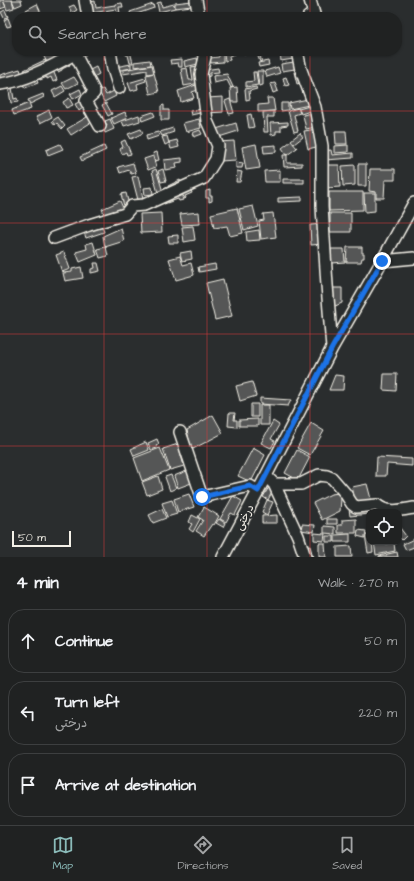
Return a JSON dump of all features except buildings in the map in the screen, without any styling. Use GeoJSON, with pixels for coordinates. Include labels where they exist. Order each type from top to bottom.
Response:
{"type":"FeatureCollection","features":[{"type":"Feature","properties":{"kind":"street"},"geometry":{"type":"LineString","coordinates":[[85,0],[87,12]]}},
{"type":"Feature","properties":{"kind":"street"},"geometry":{"type":"LineString","coordinates":[[196,0],[198,12]]}},
{"type":"Feature","properties":{"kind":"street"},"geometry":{"type":"LineString","coordinates":[[310,0],[313,12]]}},
{"type":"Feature","properties":{"kind":"street"},"geometry":{"type":"LineString","coordinates":[[0,84],[5,84],[26,77],[51,67],[70,56]]}},
{"type":"Feature","properties":{"kind":"street"},"geometry":{"type":"LineString","coordinates":[[79,56],[95,92],[86,101],[100,126]]}},
{"type":"Feature","properties":{"kind":"street"},"geometry":{"type":"LineString","coordinates":[[111,56],[119,88]]}},
{"type":"Feature","properties":{"kind":"street"},"geometry":{"type":"LineString","coordinates":[[54,238],[125,214],[132,206],[144,205],[204,178],[216,159],[218,146],[207,121],[201,74],[205,56]]}},
{"type":"Feature","properties":{"kind":"street"},"geometry":{"type":"LineString","coordinates":[[298,56],[301,70],[316,107],[322,146],[322,207],[332,348]]}},
{"type":"Feature","properties":{"kind":"street","name":"درختی"},"geometry":{"type":"LineString","coordinates":[[223,557],[258,491],[270,480],[332,348],[414,204]]}},
{"type":"Feature","properties":{"kind":"street"},"geometry":{"type":"LineString","coordinates":[[382,261],[414,258]]}},
{"type":"Feature","properties":{"kind":"street"},"geometry":{"type":"LineString","coordinates":[[180,432],[202,497],[250,486],[258,491]]}},
{"type":"Feature","properties":{"kind":"street"},"geometry":{"type":"LineString","coordinates":[[270,480],[301,484],[319,475],[327,476],[332,478],[346,493],[352,504],[356,507],[377,505],[382,509],[392,511],[414,508]]}},
{"type":"Feature","properties":{"kind":"street"},"geometry":{"type":"LineString","coordinates":[[270,480],[298,536],[305,557]]}},
{"type":"Feature","properties":{"kind":"route"},"geometry":{"type":"LineString","coordinates":[[202,497],[250,486],[258,491],[332,348],[382,261]]}}]}
